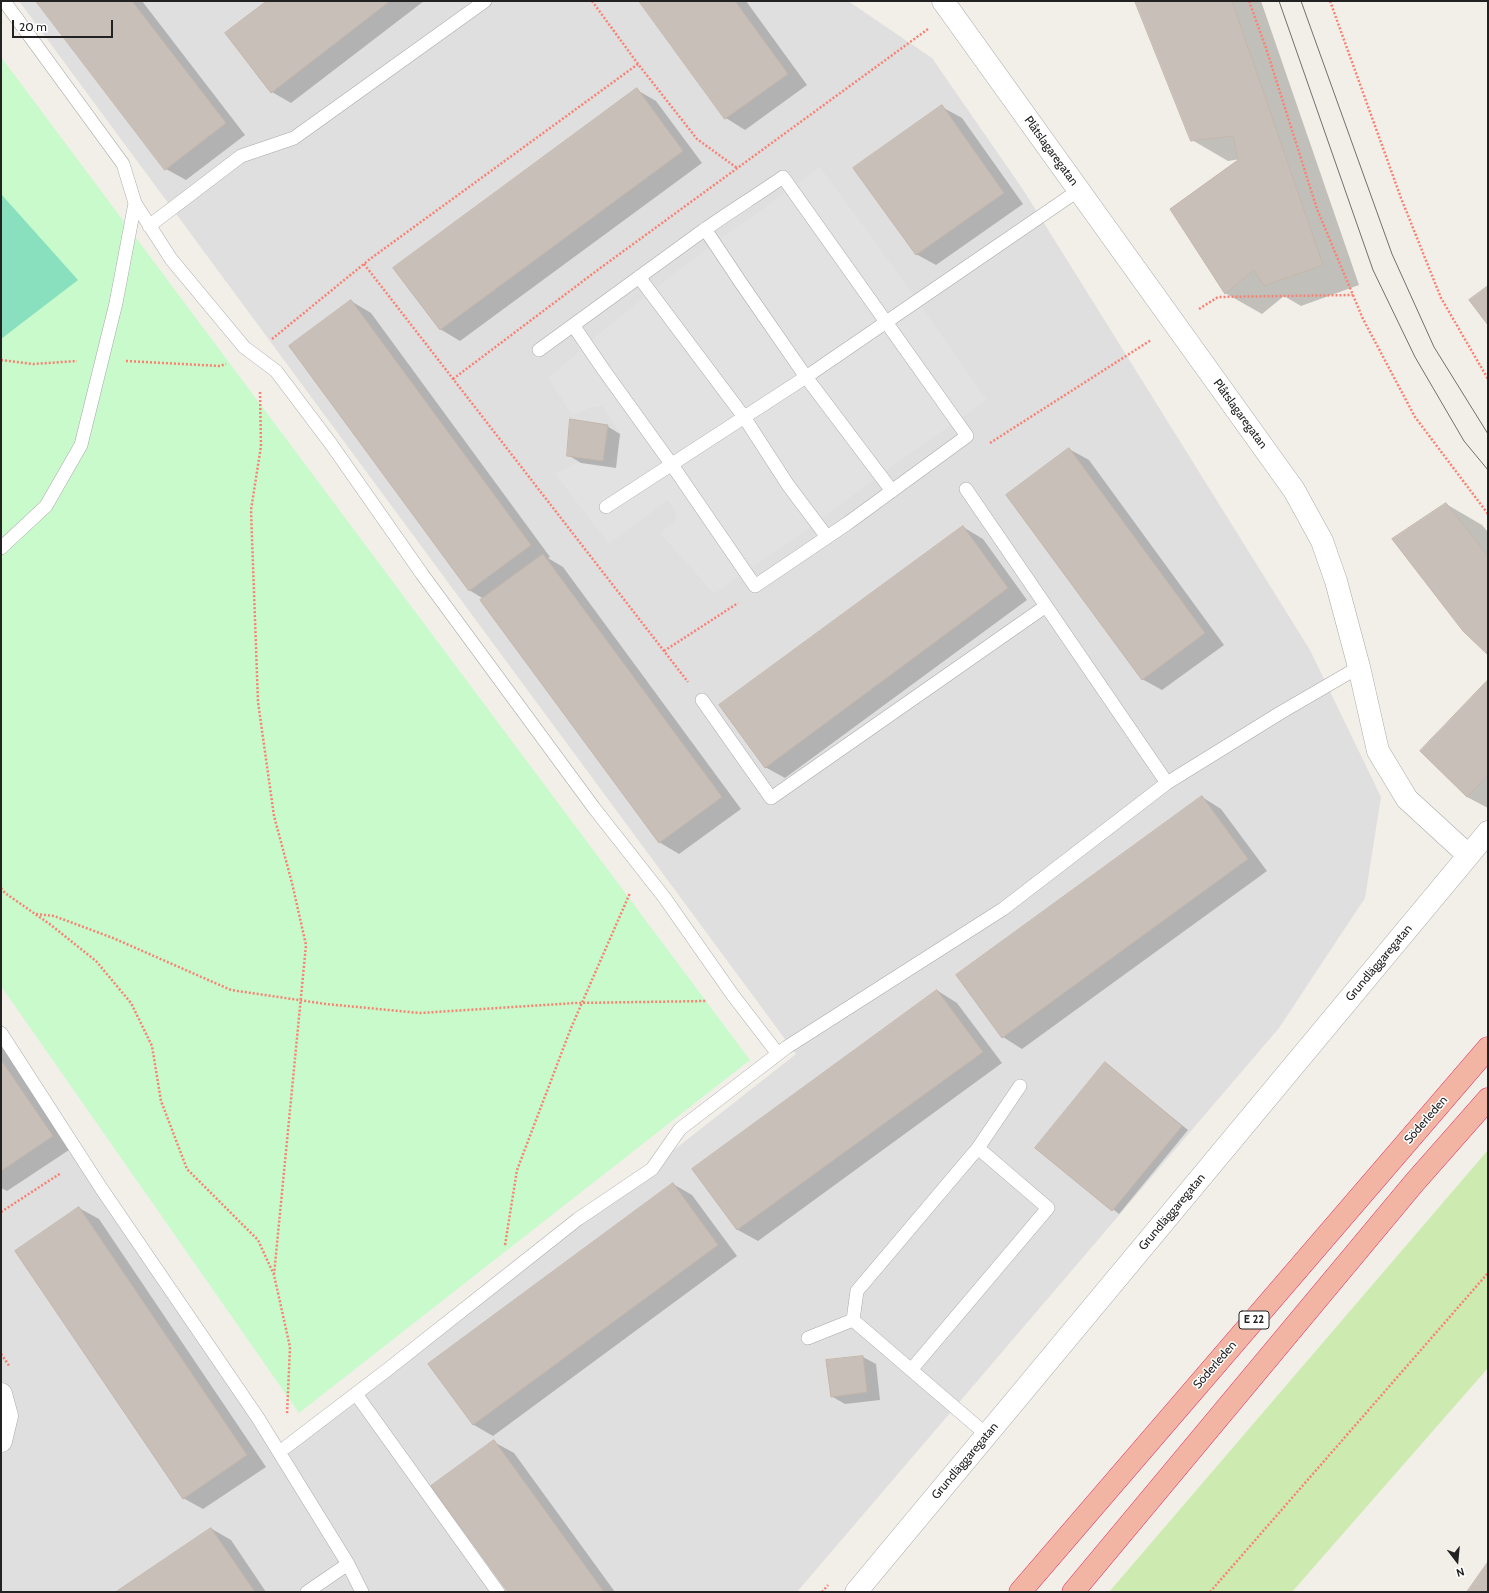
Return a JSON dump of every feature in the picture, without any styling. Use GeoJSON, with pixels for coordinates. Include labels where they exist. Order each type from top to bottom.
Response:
{"type":"FeatureCollection","features":[{"type":"Feature","properties":{"kind":"highway","name":"Söderleden"},"geometry":{"type":"LineString","coordinates":[[1020,1592],[1488,1048]]}},
{"type":"Feature","properties":{"kind":"highway","name":"E 22"},"geometry":{"type":"LineString","coordinates":[[1073,1592],[1414,1183],[1488,1099]]}},
{"type":"Feature","properties":{"kind":"street","name":"Plåtslagaregatan"},"geometry":{"type":"LineString","coordinates":[[947,6],[1294,490],[1322,541],[1336,581],[1359,667],[1378,751],[1407,799],[1468,855]]}},
{"type":"Feature","properties":{"kind":"street","name":"Grundläggaregatan"},"geometry":{"type":"LineString","coordinates":[[856,1592],[1488,832]]}},
{"type":"Feature","properties":{"kind":"street"},"geometry":{"type":"LineString","coordinates":[[1,1394],[7,1416],[1,1441]]}},
{"type":"Feature","properties":{"kind":"lane"},"geometry":{"type":"LineString","coordinates":[[4,1],[123,164],[134,203],[171,259],[244,347],[276,371],[331,444],[422,574],[594,808],[664,897],[737,1001],[778,1054]]}},
{"type":"Feature","properties":{"kind":"lane"},"geometry":{"type":"LineString","coordinates":[[149,226],[241,156],[294,138],[485,1]]}},
{"type":"Feature","properties":{"kind":"lane"},"geometry":{"type":"LineString","coordinates":[[539,350],[573,325],[639,277],[706,229],[783,177],[967,436],[827,537],[755,586],[573,325]]}},
{"type":"Feature","properties":{"kind":"lane"},"geometry":{"type":"LineString","coordinates":[[606,508],[887,322],[1079,190]]}},
{"type":"Feature","properties":{"kind":"lane"},"geometry":{"type":"LineString","coordinates":[[1,548],[46,506],[81,445],[116,303],[134,203]]}},
{"type":"Feature","properties":{"kind":"lane"},"geometry":{"type":"LineString","coordinates":[[706,229],[741,284],[806,376],[892,491]]}},
{"type":"Feature","properties":{"kind":"lane"},"geometry":{"type":"LineString","coordinates":[[639,277],[744,417],[788,485],[827,537]]}},
{"type":"Feature","properties":{"kind":"lane"},"geometry":{"type":"LineString","coordinates":[[966,489],[1167,783]]}},
{"type":"Feature","properties":{"kind":"lane"},"geometry":{"type":"LineString","coordinates":[[702,700],[771,798],[1046,606]]}},
{"type":"Feature","properties":{"kind":"lane"},"geometry":{"type":"LineString","coordinates":[[286,1447],[356,1394],[578,1219],[652,1170],[680,1129],[778,1054],[1003,909],[1167,783],[1280,713],[1359,667]]}},
{"type":"Feature","properties":{"kind":"lane"},"geometry":{"type":"LineString","coordinates":[[1,1033],[82,1159],[258,1418],[348,1564],[362,1592]]}},
{"type":"Feature","properties":{"kind":"lane"},"geometry":{"type":"LineString","coordinates":[[853,1320],[857,1291],[978,1148],[1020,1086]]}},
{"type":"Feature","properties":{"kind":"lane"},"geometry":{"type":"LineString","coordinates":[[911,1370],[1048,1208],[978,1148]]}},
{"type":"Feature","properties":{"kind":"lane"},"geometry":{"type":"LineString","coordinates":[[853,1320],[987,1435]]}},
{"type":"Feature","properties":{"kind":"lane"},"geometry":{"type":"LineString","coordinates":[[808,1338],[853,1320]]}},
{"type":"Feature","properties":{"kind":"lane"},"geometry":{"type":"LineString","coordinates":[[356,1394],[498,1592]]}},
{"type":"Feature","properties":{"kind":"lane"},"geometry":{"type":"LineString","coordinates":[[307,1592],[348,1564]]}},
{"type":"Feature","properties":{"kind":"path"},"geometry":{"type":"LineString","coordinates":[[592,1],[638,64],[697,139],[737,168]]}},
{"type":"Feature","properties":{"kind":"path"},"geometry":{"type":"LineString","coordinates":[[1249,1],[1266,48],[1317,209],[1363,319],[1415,417],[1488,514]]}},
{"type":"Feature","properties":{"kind":"path"},"geometry":{"type":"LineString","coordinates":[[1330,1],[1401,198],[1441,298],[1488,379]]}},
{"type":"Feature","properties":{"kind":"path"},"geometry":{"type":"LineString","coordinates":[[453,380],[737,168],[947,6]]}},
{"type":"Feature","properties":{"kind":"path"},"geometry":{"type":"LineString","coordinates":[[1,360],[33,364],[102,360],[220,366],[258,358],[364,264],[638,64]]}},
{"type":"Feature","properties":{"kind":"path"},"geometry":{"type":"LineString","coordinates":[[364,264],[702,700]]}},
{"type":"Feature","properties":{"kind":"path"},"geometry":{"type":"LineString","coordinates":[[1195,312],[1218,297],[1353,295]]}},
{"type":"Feature","properties":{"kind":"path"},"geometry":{"type":"LineString","coordinates":[[258,358],[261,446],[251,510],[258,702],[274,816],[292,883],[306,946],[274,1275]]}},
{"type":"Feature","properties":{"kind":"path"},"geometry":{"type":"LineString","coordinates":[[499,1280],[517,1170],[571,1028],[641,867]]}},
{"type":"Feature","properties":{"kind":"path"},"geometry":{"type":"LineString","coordinates":[[1,888],[5,893],[36,914],[96,961],[131,1003],[152,1046],[161,1101],[187,1169],[258,1240],[274,1275],[290,1347],[286,1447]]}},
{"type":"Feature","properties":{"kind":"path"},"geometry":{"type":"LineString","coordinates":[[36,914],[54,916],[113,938],[232,990],[301,1000],[420,1013],[582,1003],[737,1001]]}},
{"type":"Feature","properties":{"kind":"path"},"geometry":{"type":"LineString","coordinates":[[1,1212],[82,1159]]}},
{"type":"Feature","properties":{"kind":"path"},"geometry":{"type":"LineString","coordinates":[[1210,1592],[1488,1273]]}},
{"type":"Feature","properties":{"kind":"shaded area"},"geometry":{"type":"Polygon","coordinates":[[[19,1],[848,1],[932,58],[1024,191],[1310,650],[1381,797],[1365,898],[1279,1028],[797,1592],[1,1592],[1,1032],[278,1461],[796,1054],[19,1]]]}},
{"type":"Feature","properties":{"kind":"shaded area"},"geometry":{"type":"Polygon","coordinates":[[[820,167],[895,269],[987,400],[901,460],[798,536],[714,594],[660,533],[673,523],[677,514],[668,500],[609,544],[555,474],[577,463],[606,465],[616,456],[621,435],[602,406],[589,408],[572,415],[548,378],[606,328],[689,262],[820,167]]]}},
{"type":"Feature","properties":{"kind":"green space"},"geometry":{"type":"Polygon","coordinates":[[[1,57],[750,1060],[299,1413],[1,986],[1,57]]]}},
{"type":"Feature","properties":{"kind":"green space"},"geometry":{"type":"Polygon","coordinates":[[[1,194],[78,280],[1,339],[1,194]]]}},
{"type":"Feature","properties":{"kind":"green space"},"geometry":{"type":"Polygon","coordinates":[[[1488,1150],[1488,1368],[1292,1592],[1109,1592],[1488,1150]]]}},
{"type":"Feature","properties":{"kind":"building"},"geometry":{"type":"Polygon","coordinates":[[[36,1],[132,1],[226,123],[165,170],[36,1]]]}},
{"type":"Feature","properties":{"kind":"building"},"geometry":{"type":"Polygon","coordinates":[[[267,1],[390,1],[271,93],[225,33],[267,1]]]}},
{"type":"Feature","properties":{"kind":"building"},"geometry":{"type":"Polygon","coordinates":[[[639,1],[735,1],[788,74],[725,119],[639,1]]]}},
{"type":"Feature","properties":{"kind":"building"},"geometry":{"type":"Polygon","coordinates":[[[1135,1],[1232,1],[1323,265],[1264,286],[1254,270],[1225,294],[1170,209],[1238,160],[1233,136],[1191,141],[1135,1]]]}},
{"type":"Feature","properties":{"kind":"building"},"geometry":{"type":"Polygon","coordinates":[[[637,88],[683,151],[440,330],[393,268],[637,88]]]}},
{"type":"Feature","properties":{"kind":"building"},"geometry":{"type":"Polygon","coordinates":[[[942,105],[1004,193],[916,255],[853,168],[942,105]]]}},
{"type":"Feature","properties":{"kind":"building"},"geometry":{"type":"Polygon","coordinates":[[[1488,286],[1488,325],[1469,300],[1488,286]]]}},
{"type":"Feature","properties":{"kind":"building"},"geometry":{"type":"Polygon","coordinates":[[[351,300],[531,545],[469,591],[289,346],[351,300]]]}},
{"type":"Feature","properties":{"kind":"building"},"geometry":{"type":"Polygon","coordinates":[[[570,419],[608,425],[603,461],[567,456],[570,419]]]}},
{"type":"Feature","properties":{"kind":"building"},"geometry":{"type":"Polygon","coordinates":[[[1069,448],[1205,633],[1142,680],[1006,495],[1069,448]]]}},
{"type":"Feature","properties":{"kind":"building"},"geometry":{"type":"Polygon","coordinates":[[[1446,503],[1488,556],[1488,655],[1463,631],[1392,539],[1446,503]]]}},
{"type":"Feature","properties":{"kind":"building"},"geometry":{"type":"Polygon","coordinates":[[[963,526],[1008,588],[765,768],[719,705],[963,526]]]}},
{"type":"Feature","properties":{"kind":"building"},"geometry":{"type":"Polygon","coordinates":[[[543,554],[722,797],[659,843],[480,600],[543,554]]]}},
{"type":"Feature","properties":{"kind":"building"},"geometry":{"type":"Polygon","coordinates":[[[1488,680],[1488,775],[1467,797],[1420,751],[1488,680]]]}},
{"type":"Feature","properties":{"kind":"building"},"geometry":{"type":"Polygon","coordinates":[[[1202,796],[1248,859],[1002,1038],[956,975],[1202,796]]]}},
{"type":"Feature","properties":{"kind":"building"},"geometry":{"type":"Polygon","coordinates":[[[937,990],[983,1052],[737,1230],[692,1169],[937,990]]]}},
{"type":"Feature","properties":{"kind":"building"},"geometry":{"type":"Polygon","coordinates":[[[1,1060],[53,1136],[1,1171],[1,1060]]]}},
{"type":"Feature","properties":{"kind":"building"},"geometry":{"type":"Polygon","coordinates":[[[1105,1062],[1182,1126],[1112,1211],[1035,1148],[1105,1062]]]}},
{"type":"Feature","properties":{"kind":"building"},"geometry":{"type":"Polygon","coordinates":[[[673,1183],[718,1245],[473,1425],[428,1364],[673,1183]]]}},
{"type":"Feature","properties":{"kind":"building"},"geometry":{"type":"Polygon","coordinates":[[[79,1207],[247,1455],[183,1499],[15,1251],[79,1207]]]}},
{"type":"Feature","properties":{"kind":"building"},"geometry":{"type":"Polygon","coordinates":[[[863,1356],[867,1392],[831,1397],[826,1360],[863,1356]]]}},
{"type":"Feature","properties":{"kind":"building"},"geometry":{"type":"Polygon","coordinates":[[[494,1440],[604,1592],[508,1592],[431,1486],[494,1440]]]}},
{"type":"Feature","properties":{"kind":"building"},"geometry":{"type":"Polygon","coordinates":[[[211,1528],[255,1592],[116,1592],[211,1528]]]}},
{"type":"Feature","properties":{"kind":"building"},"geometry":{"type":"Polygon","coordinates":[[[1488,1562],[1488,1592],[1467,1592],[1488,1562]]]}},
{"type":"Feature","properties":{"kind":"tram line"},"geometry":{"type":"LineString","coordinates":[[1279,1],[1373,270],[1415,357],[1464,441],[1488,470]]}},
{"type":"Feature","properties":{"kind":"tram line"},"geometry":{"type":"LineString","coordinates":[[1301,1],[1392,254],[1434,347],[1488,434]]}}]}
